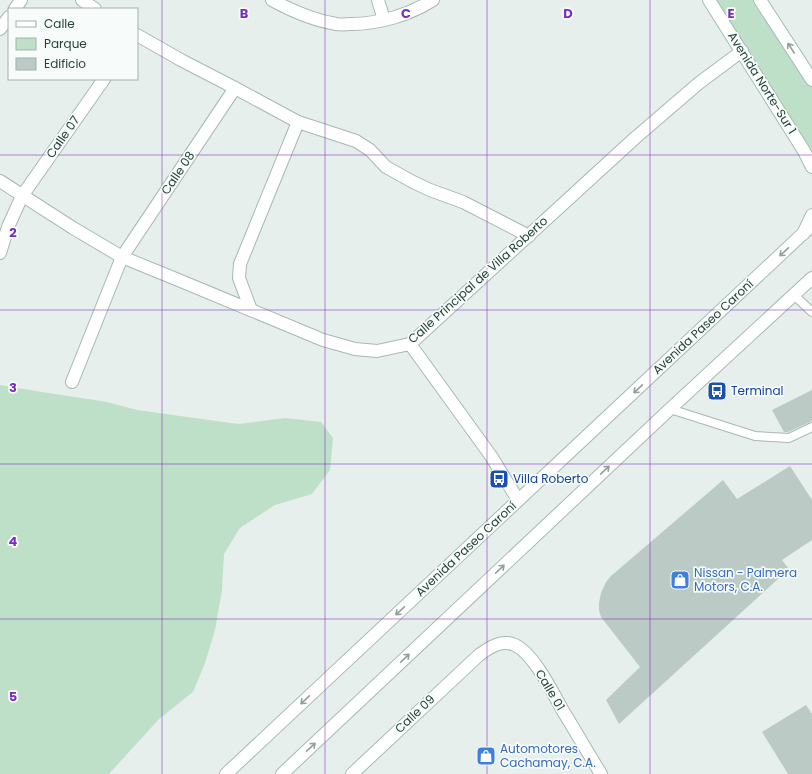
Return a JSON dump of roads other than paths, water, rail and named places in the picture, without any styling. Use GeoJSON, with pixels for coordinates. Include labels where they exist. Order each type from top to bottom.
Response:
{"type":"FeatureCollection","features":[{"type":"Feature","properties":{"kind":"street"},"geometry":{"type":"LineString","coordinates":[[82,0],[94,8]]}},
{"type":"Feature","properties":{"kind":"street"},"geometry":{"type":"LineString","coordinates":[[272,0],[309,17],[337,24],[363,24],[384,20],[406,13],[433,0]]}},
{"type":"Feature","properties":{"kind":"street"},"geometry":{"type":"LineString","coordinates":[[378,0],[384,20]]}},
{"type":"Feature","properties":{"kind":"street","name":"Avenida Norte-Sur 1"},"geometry":{"type":"LineString","coordinates":[[709,0],[742,50],[812,167]]}},
{"type":"Feature","properties":{"kind":"street"},"geometry":{"type":"LineString","coordinates":[[760,0],[812,80]]}},
{"type":"Feature","properties":{"kind":"street"},"geometry":{"type":"LineString","coordinates":[[0,29],[8,18]]}},
{"type":"Feature","properties":{"kind":"street"},"geometry":{"type":"LineString","coordinates":[[138,36],[298,122],[356,141],[370,150],[386,167],[413,182],[463,202],[529,236]]}},
{"type":"Feature","properties":{"kind":"street","name":"Calle Principal de Villa Roberto"},"geometry":{"type":"LineString","coordinates":[[0,181],[122,258],[324,340],[355,349],[377,351],[410,344],[635,138],[699,83],[742,50]]}},
{"type":"Feature","properties":{"kind":"street","name":"Calle 07"},"geometry":{"type":"LineString","coordinates":[[0,250],[8,227],[22,196],[103,80]]}},
{"type":"Feature","properties":{"kind":"street","name":"Calle 08"},"geometry":{"type":"LineString","coordinates":[[72,382],[122,258],[235,88]]}},
{"type":"Feature","properties":{"kind":"street"},"geometry":{"type":"LineString","coordinates":[[251,310],[239,278],[240,264],[298,122]]}},
{"type":"Feature","properties":{"kind":"street"},"geometry":{"type":"LineString","coordinates":[[804,152],[812,172]]}},
{"type":"Feature","properties":{"kind":"street"},"geometry":{"type":"LineString","coordinates":[[808,230],[812,215]]}},
{"type":"Feature","properties":{"kind":"street","name":"Avenida Paseo Caroní"},"geometry":{"type":"LineString","coordinates":[[226,774],[808,230]]}},
{"type":"Feature","properties":{"kind":"street"},"geometry":{"type":"LineString","coordinates":[[283,774],[670,409],[811,280]]}},
{"type":"Feature","properties":{"kind":"street"},"geometry":{"type":"LineString","coordinates":[[410,344],[491,456],[518,500]]}},
{"type":"Feature","properties":{"kind":"street","name":"Calle 01"},"geometry":{"type":"LineString","coordinates":[[479,655],[490,648],[505,643],[515,646],[526,653],[540,672],[601,774]]}},
{"type":"Feature","properties":{"kind":"street","name":"Calle 09"},"geometry":{"type":"LineString","coordinates":[[352,774],[479,655]]}},
{"type":"Feature","properties":{"kind":"lane"},"geometry":{"type":"LineString","coordinates":[[794,295],[812,312]]}},
{"type":"Feature","properties":{"kind":"lane"},"geometry":{"type":"LineString","coordinates":[[670,409],[755,436],[790,438],[812,427]]}},
{"type":"Feature","properties":{"kind":"place","name":"Terminal"},"geometry":{"type":"Point","coordinates":[717,391]}},
{"type":"Feature","properties":{"kind":"place","name":"Villa Roberto"},"geometry":{"type":"Point","coordinates":[499,479]}},
{"type":"Feature","properties":{"kind":"place","name":"Nissan - Palmera Motors, C.A."},"geometry":{"type":"Point","coordinates":[680,580]}},
{"type":"Feature","properties":{"kind":"place","name":"Automotores Cachamay, C.A."},"geometry":{"type":"Point","coordinates":[486,756]}}]}
